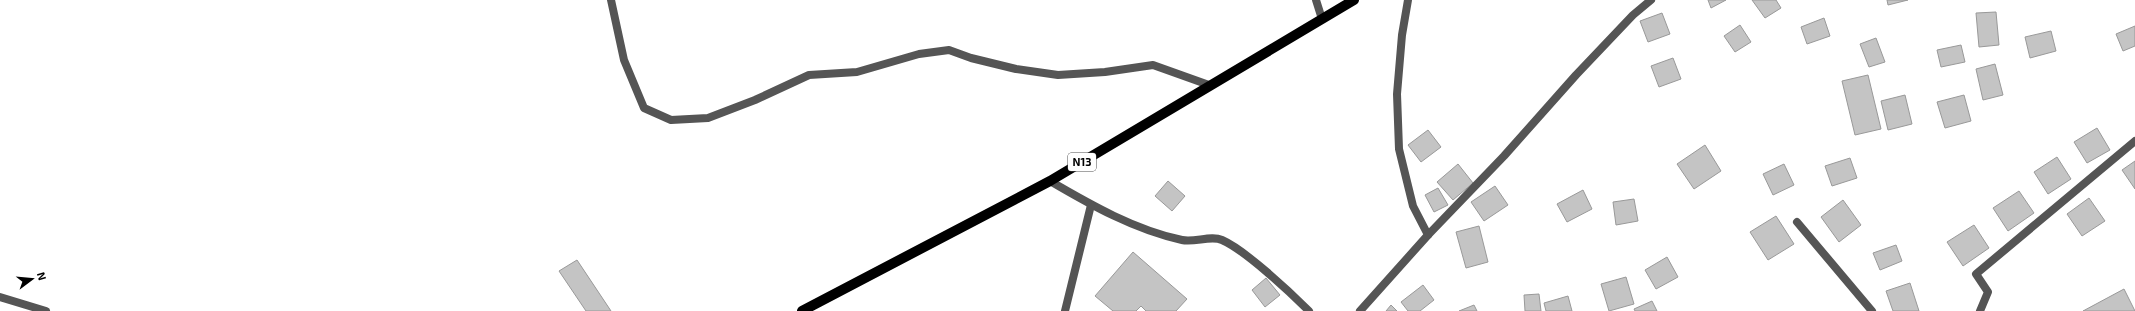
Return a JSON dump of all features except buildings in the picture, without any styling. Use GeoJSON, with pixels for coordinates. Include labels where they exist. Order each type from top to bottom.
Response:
{"type":"FeatureCollection","features":[{"type":"Feature","properties":{"kind":"main road","name":"N13"},"geometry":{"type":"LineString","coordinates":[[802,311],[1050,181],[1354,0]]}},
{"type":"Feature","properties":{"kind":"street"},"geometry":{"type":"LineString","coordinates":[[611,0],[624,60],[644,108],[671,120],[708,118],[755,100],[809,75],[857,72],[919,54],[949,50],[971,58],[1016,69],[1058,75],[1105,72],[1153,65],[1209,86]]}},
{"type":"Feature","properties":{"kind":"street"},"geometry":{"type":"LineString","coordinates":[[1316,0],[1322,18]]}},
{"type":"Feature","properties":{"kind":"street"},"geometry":{"type":"LineString","coordinates":[[1408,0],[1402,35],[1397,94],[1399,149],[1413,206],[1428,234]]}},
{"type":"Feature","properties":{"kind":"street"},"geometry":{"type":"LineString","coordinates":[[1360,311],[1428,234],[1504,156],[1576,75],[1633,15],[1651,0]]}},
{"type":"Feature","properties":{"kind":"street"},"geometry":{"type":"LineString","coordinates":[[1980,311],[1988,292],[1976,274],[2135,141]]}},
{"type":"Feature","properties":{"kind":"street"},"geometry":{"type":"LineString","coordinates":[[1050,181],[1091,204],[1144,228],[1184,241],[1221,239],[1245,255],[1309,311]]}},
{"type":"Feature","properties":{"kind":"street"},"geometry":{"type":"LineString","coordinates":[[1065,311],[1091,204]]}},
{"type":"Feature","properties":{"kind":"street"},"geometry":{"type":"LineString","coordinates":[[1797,222],[1872,311]]}},
{"type":"Feature","properties":{"kind":"street"},"geometry":{"type":"LineString","coordinates":[[0,297],[46,311]]}}]}
